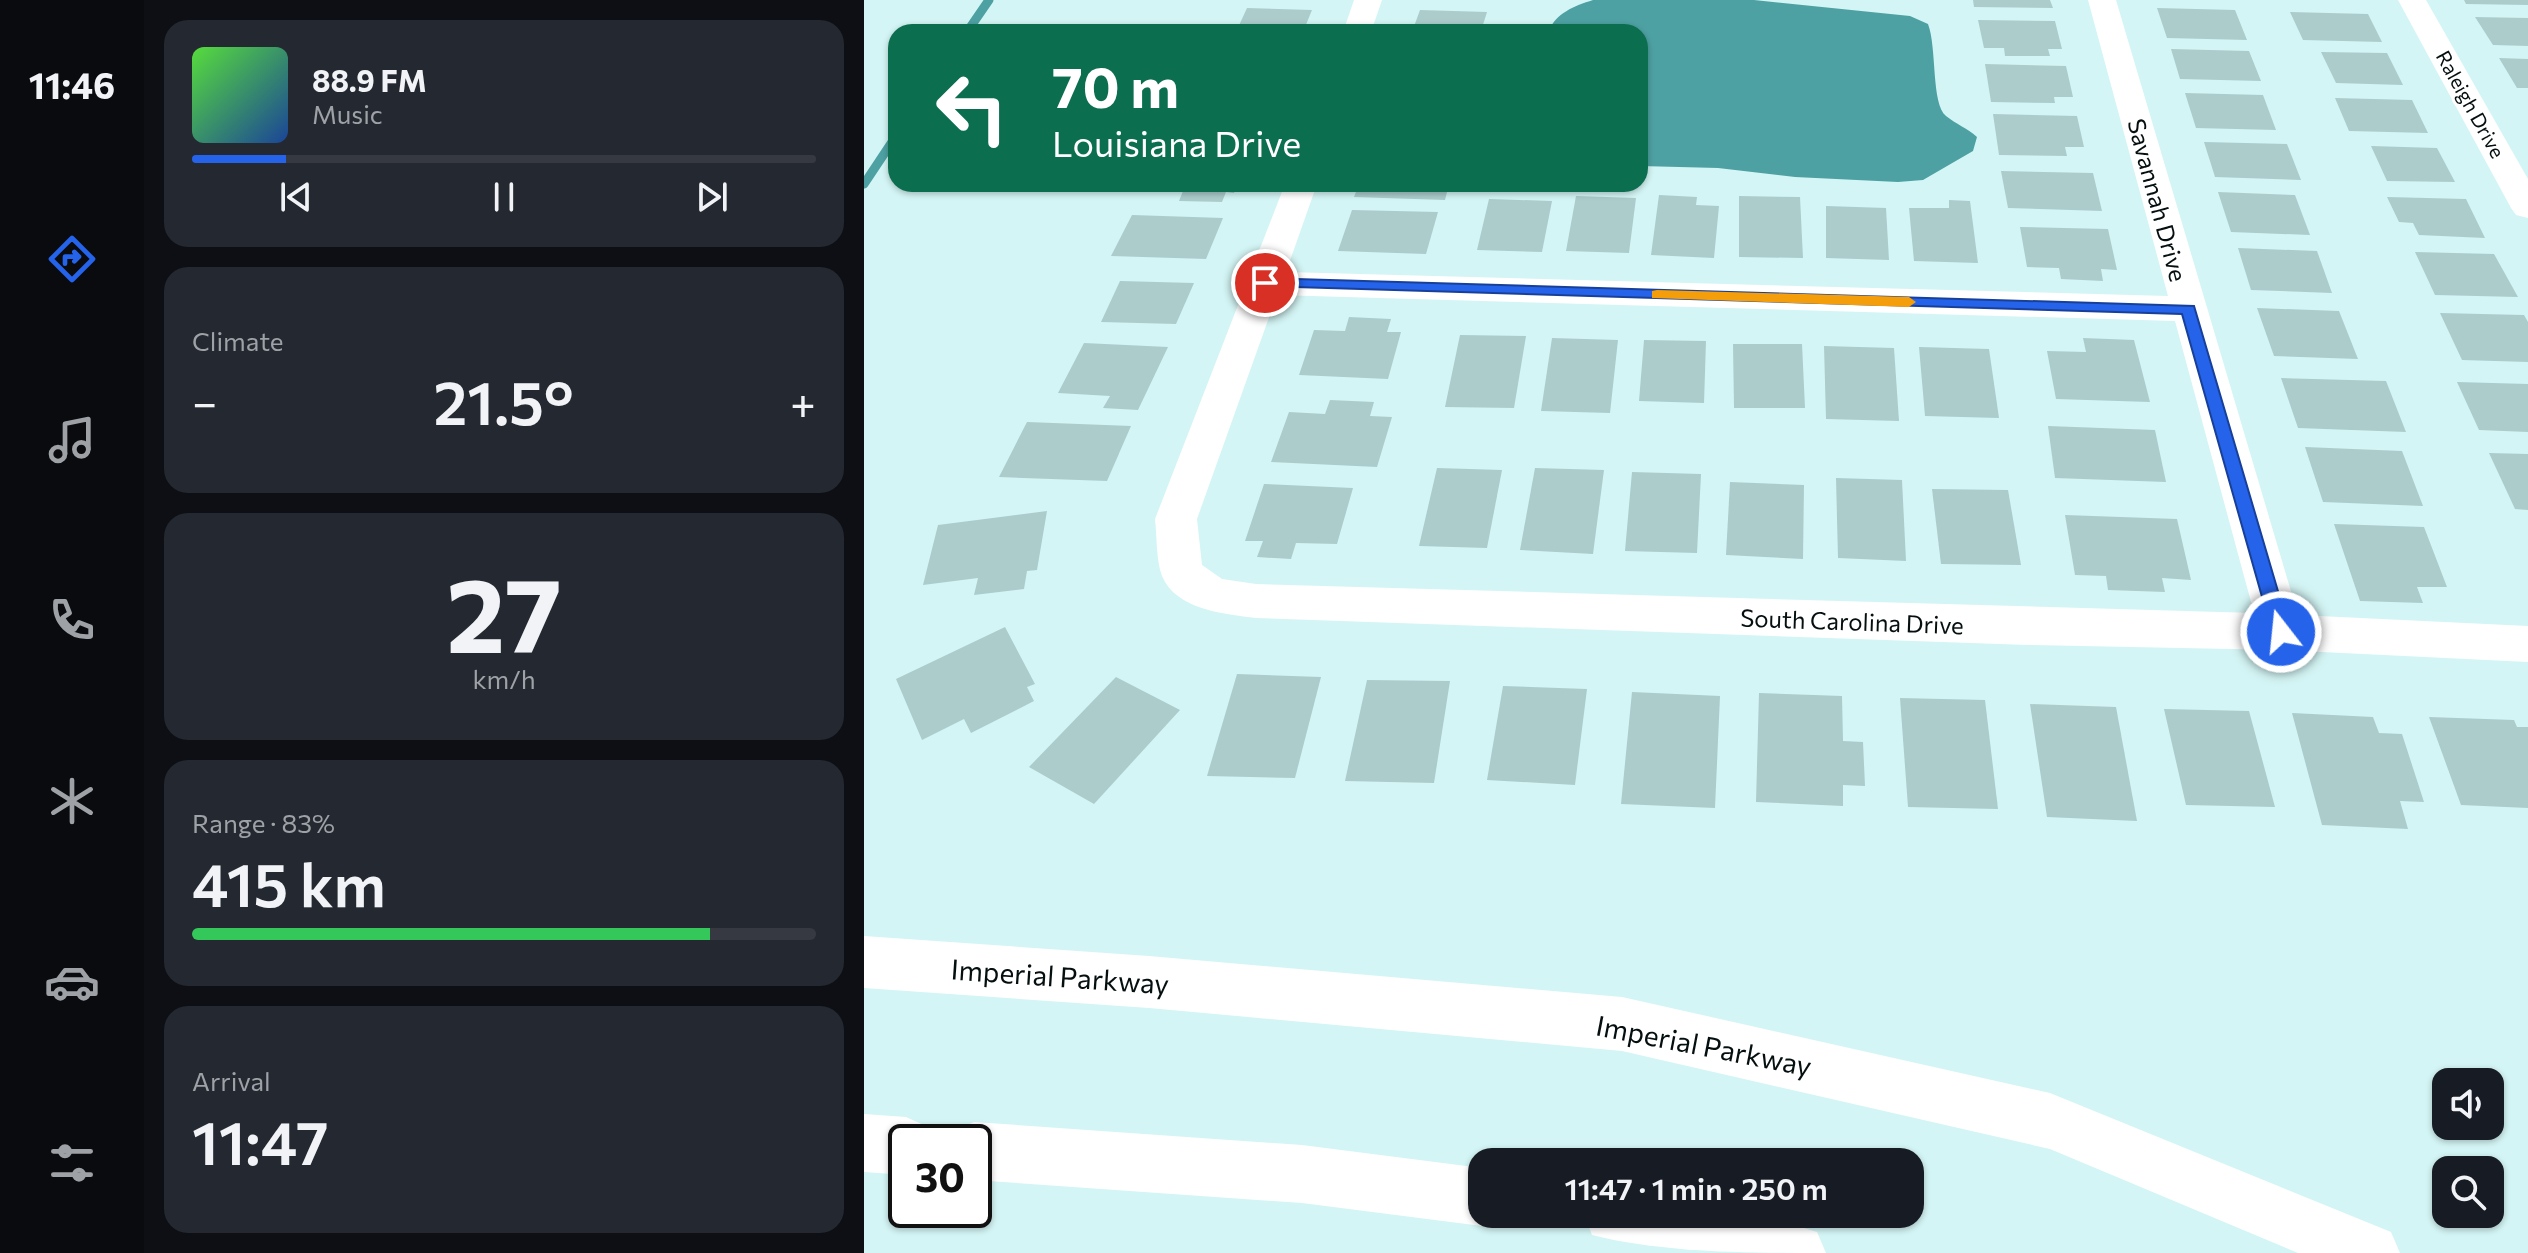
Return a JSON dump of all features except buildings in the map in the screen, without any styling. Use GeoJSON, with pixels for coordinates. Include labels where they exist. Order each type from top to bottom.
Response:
{"type":"FeatureCollection","features":[{"type":"Feature","properties":{"kind":"street"},"geometry":{"type":"LineString","coordinates":[[1360,24],[1368,0]]}},
{"type":"Feature","properties":{"kind":"street","name":"Savannah Drive"},"geometry":{"type":"LineString","coordinates":[[2102,0],[2281,632]]}},
{"type":"Feature","properties":{"kind":"street","name":"Raleigh Drive"},"geometry":{"type":"LineString","coordinates":[[2412,0],[2528,208]]}},
{"type":"Feature","properties":{"kind":"street"},"geometry":{"type":"LineString","coordinates":[[1298,192],[1265,283],[2188,309]]}},
{"type":"Feature","properties":{"kind":"street","name":"South Carolina Drive"},"geometry":{"type":"LineString","coordinates":[[1265,283],[1176,519],[1182,573],[1212,595],[1256,601],[2028,627],[2281,632],[2528,644]]}},
{"type":"Feature","properties":{"kind":"street","name":"Imperial Parkway"},"geometry":{"type":"LineString","coordinates":[[864,962],[1149,982],[1622,1024],[2050,1121],[2370,1253]]}},
{"type":"Feature","properties":{"kind":"street"},"geometry":{"type":"LineString","coordinates":[[864,1143],[888,1145]]}},
{"type":"Feature","properties":{"kind":"street"},"geometry":{"type":"LineString","coordinates":[[992,1152],[1302,1174],[1468,1195]]}},
{"type":"Feature","properties":{"kind":"street"},"geometry":{"type":"LineString","coordinates":[[1690,1228],[1796,1253]]}},
{"type":"Feature","properties":{"kind":"water"},"geometry":{"type":"Polygon","coordinates":[[[1593,0],[1754,0],[1910,16],[1928,24],[1941,110],[1977,137],[1973,151],[1923,180],[1898,182],[1795,177],[1718,168],[1648,166],[1648,24],[1552,24],[1573,8],[1593,0]]]}},
{"type":"Feature","properties":{"kind":"waterway"},"geometry":{"type":"LineString","coordinates":[[972,24],[989,0]]}},
{"type":"Feature","properties":{"kind":"waterway"},"geometry":{"type":"LineString","coordinates":[[864,184],[888,148]]}},
{"type":"Feature","properties":{"kind":"slow traffic"},"geometry":{"type":"LineString","coordinates":[[1657,295],[1909,302]]}},
{"type":"Feature","properties":{"kind":"route"},"geometry":{"type":"LineString","coordinates":[[1265,283],[2188,309],[2281,632]]}}]}
